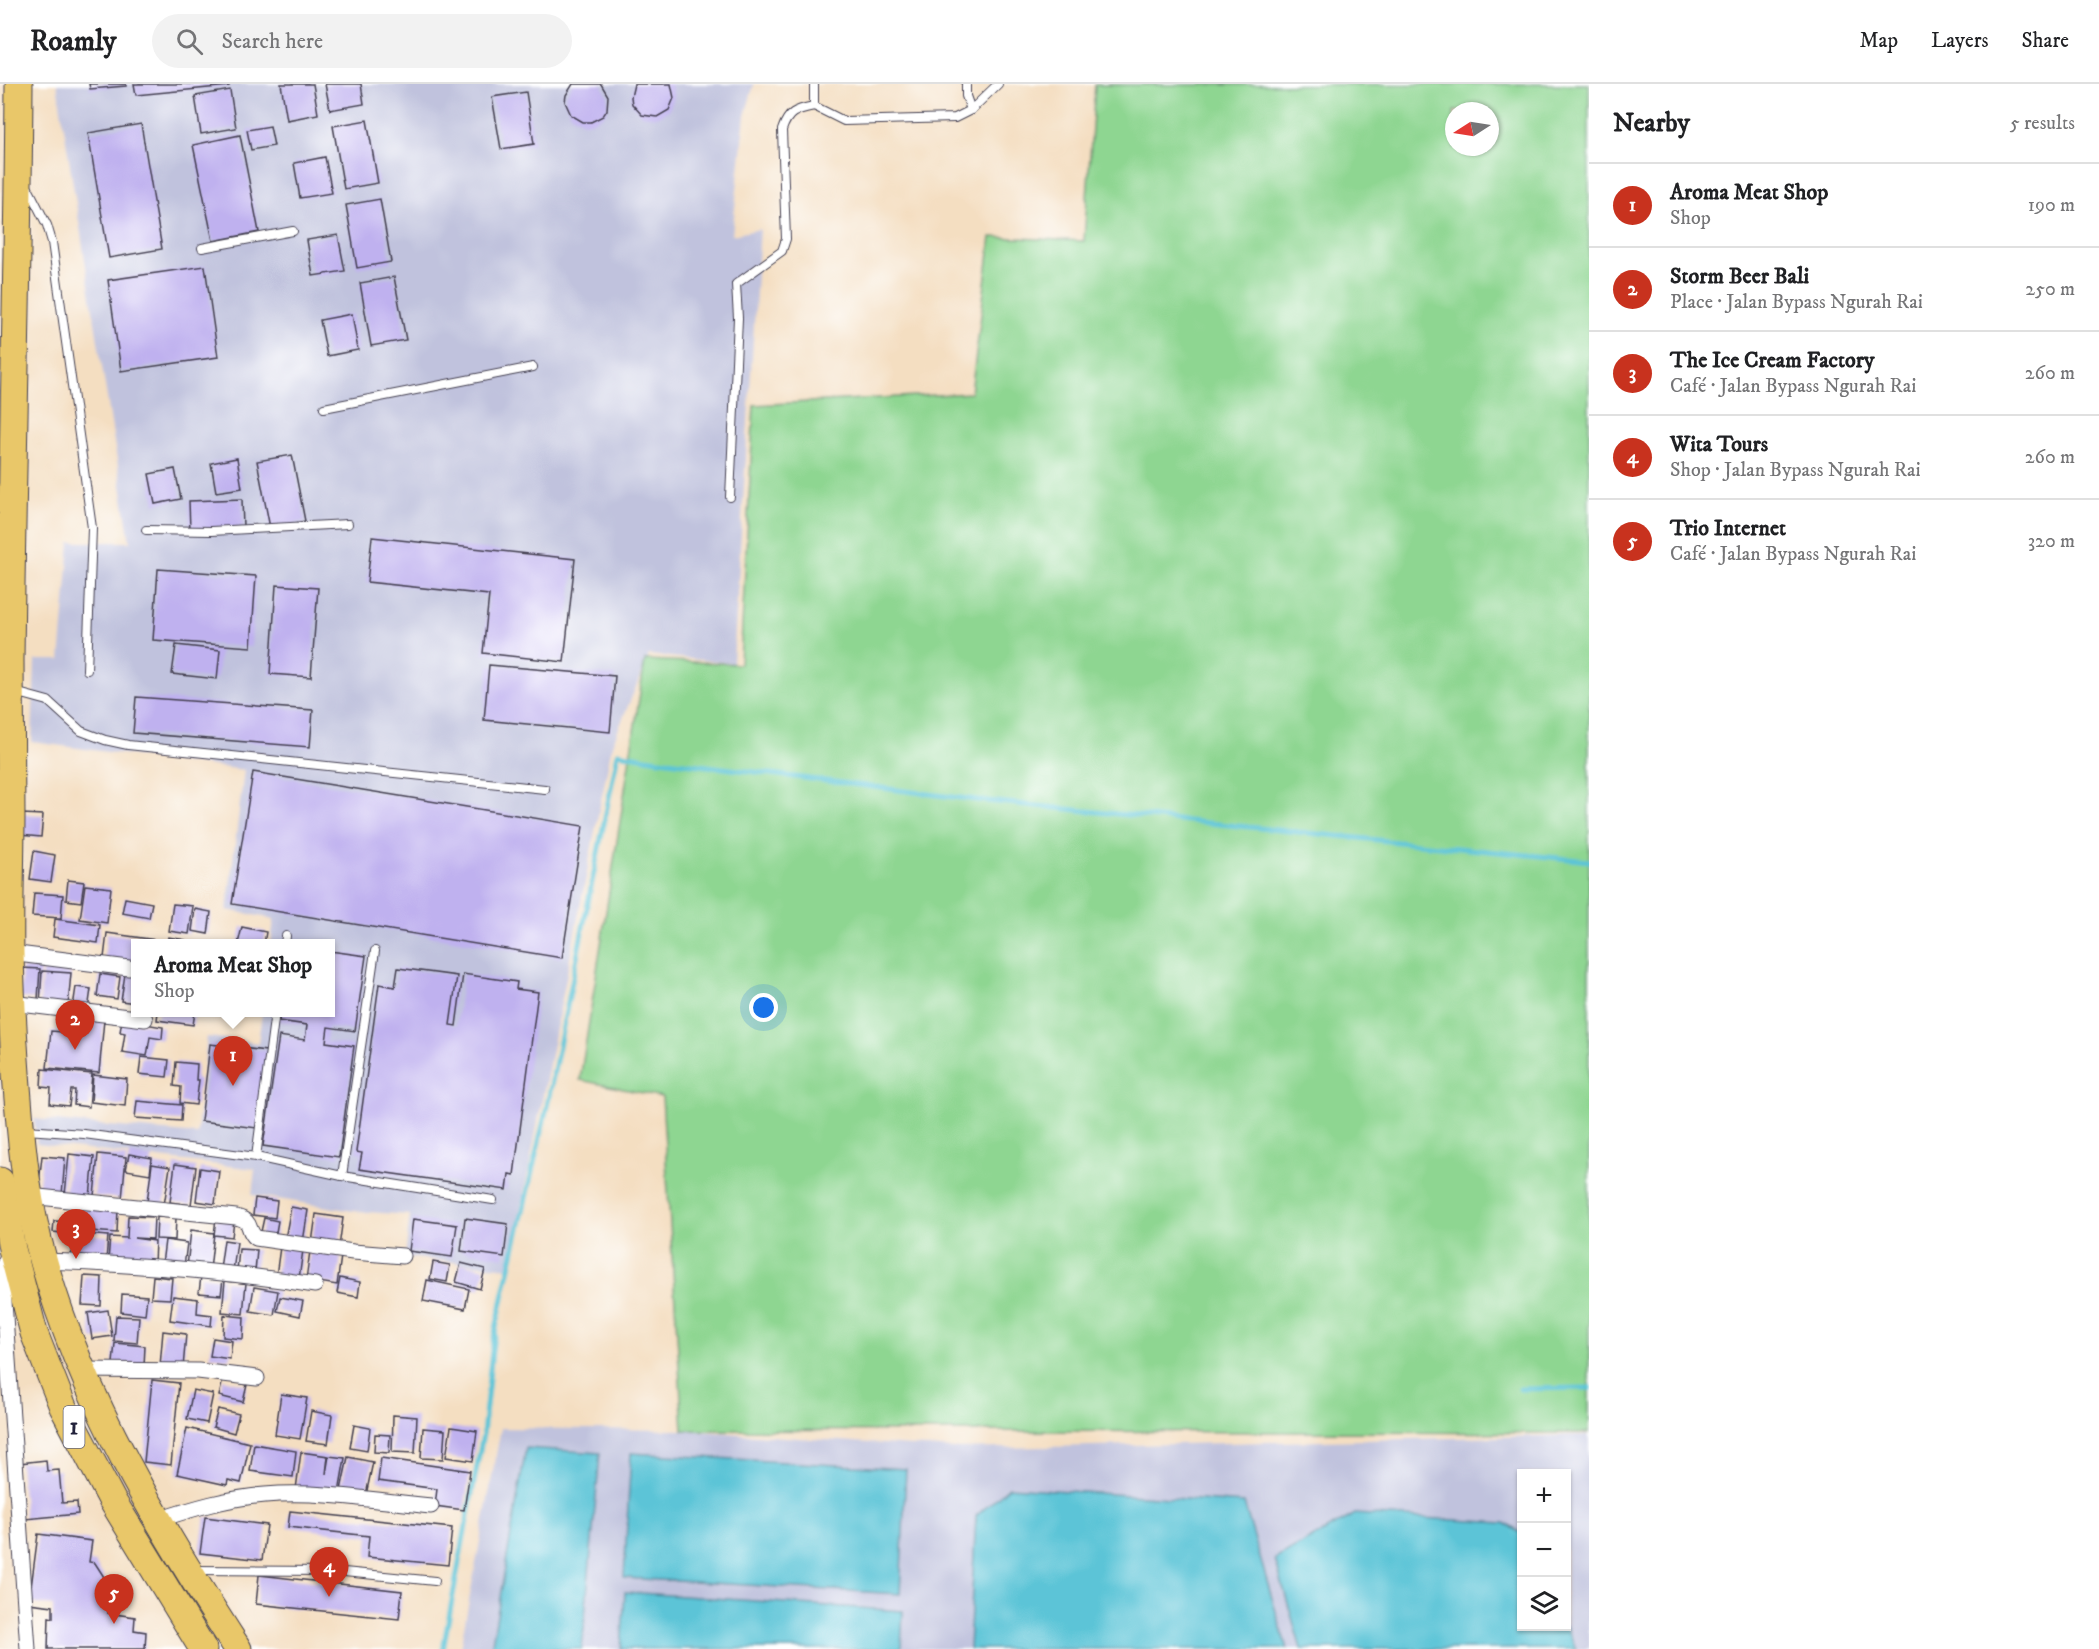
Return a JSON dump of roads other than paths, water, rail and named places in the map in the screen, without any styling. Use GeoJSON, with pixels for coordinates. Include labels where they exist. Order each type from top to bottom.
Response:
{"type":"FeatureCollection","features":[{"type":"Feature","properties":{"kind":"highway","name":"1"},"geometry":{"type":"LineString","coordinates":[[19,84],[19,171],[7,463],[10,953],[20,1129],[29,1196],[43,1261],[53,1294],[82,1370],[111,1434],[158,1521],[238,1649]]}},
{"type":"Feature","properties":{"kind":"highway","name":"1"},"geometry":{"type":"LineString","coordinates":[[1,1188],[12,1249],[34,1333],[63,1407],[112,1500],[203,1649]]}},
{"type":"Feature","properties":{"kind":"street"},"geometry":{"type":"LineString","coordinates":[[10,953],[129,968]]}},
{"type":"Feature","properties":{"kind":"street"},"geometry":{"type":"LineString","coordinates":[[12,1004],[145,1019]]}},
{"type":"Feature","properties":{"kind":"street"},"geometry":{"type":"LineString","coordinates":[[29,1196],[236,1217],[245,1219],[250,1224],[252,1235],[256,1239],[403,1256]]}},
{"type":"Feature","properties":{"kind":"street"},"geometry":{"type":"LineString","coordinates":[[12,1249],[4,1264],[3,1287],[28,1649]]}},
{"type":"Feature","properties":{"kind":"street"},"geometry":{"type":"LineString","coordinates":[[43,1261],[196,1270],[315,1285]]}},
{"type":"Feature","properties":{"kind":"street"},"geometry":{"type":"LineString","coordinates":[[82,1370],[198,1371],[257,1378]]}},
{"type":"Feature","properties":{"kind":"street"},"geometry":{"type":"LineString","coordinates":[[158,1521],[207,1504],[267,1495],[305,1494],[431,1506]]}},
{"type":"Feature","properties":{"kind":"lane"},"geometry":{"type":"LineString","coordinates":[[813,106],[814,84]]}},
{"type":"Feature","properties":{"kind":"lane"},"geometry":{"type":"LineString","coordinates":[[966,84],[966,96],[971,110]]}},
{"type":"Feature","properties":{"kind":"lane"},"geometry":{"type":"LineString","coordinates":[[730,497],[738,318],[736,284],[782,251],[786,239],[782,130],[786,118],[796,110],[813,106],[844,121],[955,118],[971,110],[998,84]]}},
{"type":"Feature","properties":{"kind":"lane"},"geometry":{"type":"LineString","coordinates":[[19,171],[47,225],[52,242],[92,528],[87,670]]}},
{"type":"Feature","properties":{"kind":"lane"},"geometry":{"type":"LineString","coordinates":[[202,248],[293,231]]}},
{"type":"Feature","properties":{"kind":"lane"},"geometry":{"type":"LineString","coordinates":[[324,408],[533,367]]}},
{"type":"Feature","properties":{"kind":"lane"},"geometry":{"type":"LineString","coordinates":[[146,530],[210,531],[348,524]]}},
{"type":"Feature","properties":{"kind":"lane"},"geometry":{"type":"LineString","coordinates":[[10,691],[48,702],[81,731],[128,745],[545,789]]}},
{"type":"Feature","properties":{"kind":"lane"},"geometry":{"type":"LineString","coordinates":[[342,1176],[375,951]]}},
{"type":"Feature","properties":{"kind":"lane"},"geometry":{"type":"LineString","coordinates":[[256,1157],[274,1017]]}},
{"type":"Feature","properties":{"kind":"lane"},"geometry":{"type":"LineString","coordinates":[[20,1129],[84,1134],[256,1157],[342,1176],[493,1200]]}},
{"type":"Feature","properties":{"kind":"lane"},"geometry":{"type":"LineString","coordinates":[[187,1570],[334,1571],[435,1581]]}},
{"type":"Feature","properties":{"kind":"water"},"geometry":{"type":"Polygon","coordinates":[[[526,1448],[600,1453],[582,1649],[491,1649],[526,1448]]]}},
{"type":"Feature","properties":{"kind":"water"},"geometry":{"type":"Polygon","coordinates":[[[631,1453],[906,1469],[900,1594],[624,1578],[631,1453]]]}},
{"type":"Feature","properties":{"kind":"water"},"geometry":{"type":"Polygon","coordinates":[[[1009,1487],[1244,1503],[1287,1649],[969,1649],[976,1516],[1009,1487]]]}},
{"type":"Feature","properties":{"kind":"water"},"geometry":{"type":"Polygon","coordinates":[[[1355,1514],[1504,1523],[1517,1531],[1517,1631],[1568,1631],[1576,1649],[1301,1649],[1275,1559],[1355,1514]]]}},
{"type":"Feature","properties":{"kind":"water"},"geometry":{"type":"Polygon","coordinates":[[[625,1592],[903,1611],[901,1649],[621,1649],[625,1592]]]}},
{"type":"Feature","properties":{"kind":"waterway"},"geometry":{"type":"LineString","coordinates":[[443,1649],[483,1434],[493,1341],[546,1111],[618,753],[977,800],[1589,861]]}},
{"type":"Feature","properties":{"kind":"waterway"},"geometry":{"type":"LineString","coordinates":[[1520,1389],[1589,1388]]}},
{"type":"Feature","properties":{"kind":"place","name":"Storm Beer Bali"},"geometry":{"type":"Point","coordinates":[75,1050]}},
{"type":"Feature","properties":{"kind":"place","name":"Aroma Meat Shop"},"geometry":{"type":"Point","coordinates":[233,1086]}},
{"type":"Feature","properties":{"kind":"place","name":"The Ice Cream Factory"},"geometry":{"type":"Point","coordinates":[76,1259]}},
{"type":"Feature","properties":{"kind":"place","name":"Wita Tours"},"geometry":{"type":"Point","coordinates":[329,1597]}},
{"type":"Feature","properties":{"kind":"place","name":"Trio Internet"},"geometry":{"type":"Point","coordinates":[114,1624]}}]}
